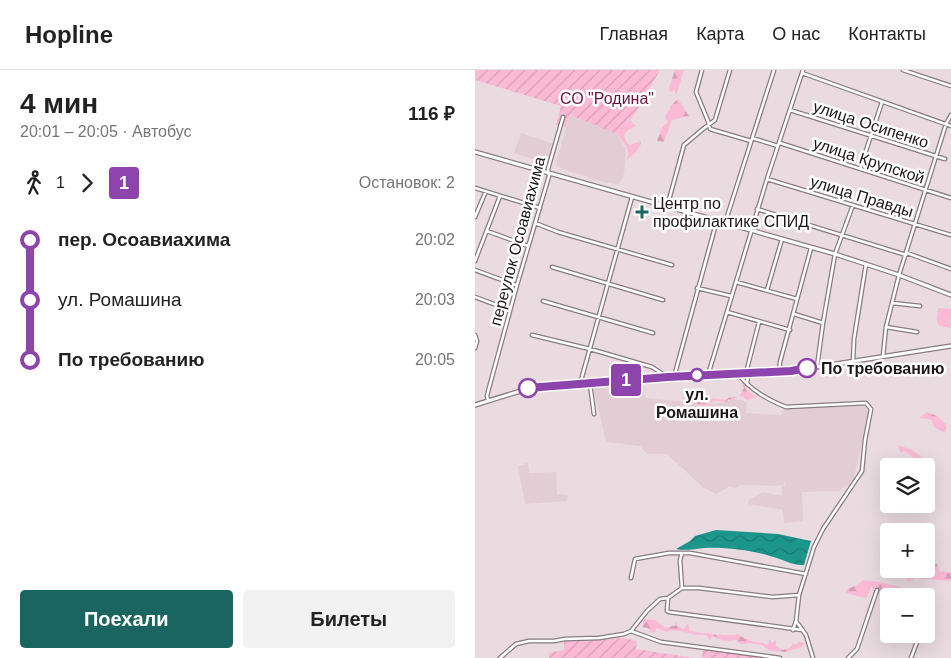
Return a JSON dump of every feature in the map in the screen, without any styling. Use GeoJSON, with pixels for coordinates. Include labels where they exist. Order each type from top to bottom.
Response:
{"type":"FeatureCollection","features":[{"type":"Feature","properties":{"kind":"street"},"geometry":{"type":"LineString","coordinates":[[701,70],[695,92],[709,125]]}},
{"type":"Feature","properties":{"kind":"street"},"geometry":{"type":"LineString","coordinates":[[667,206],[684,145],[715,120],[730,70]]}},
{"type":"Feature","properties":{"kind":"street"},"geometry":{"type":"LineString","coordinates":[[725,223],[774,70]]}},
{"type":"Feature","properties":{"kind":"street"},"geometry":{"type":"LineString","coordinates":[[903,70],[951,86]]}},
{"type":"Feature","properties":{"kind":"street"},"geometry":{"type":"LineString","coordinates":[[708,375],[757,209],[803,72],[951,126]]}},
{"type":"Feature","properties":{"kind":"street"},"geometry":{"type":"LineString","coordinates":[[932,80],[934,75]]}},
{"type":"Feature","properties":{"kind":"street"},"geometry":{"type":"LineString","coordinates":[[860,169],[882,102]]}},
{"type":"Feature","properties":{"kind":"street","name":"улица Осипенко"},"geometry":{"type":"LineString","coordinates":[[790,110],[945,159]]}},
{"type":"Feature","properties":{"kind":"street"},"geometry":{"type":"LineString","coordinates":[[883,356],[886,327],[899,275],[946,124],[951,115]]}},
{"type":"Feature","properties":{"kind":"street","name":"переулок Осоавиахима"},"geometry":{"type":"LineString","coordinates":[[488,400],[489,388],[563,117]]}},
{"type":"Feature","properties":{"kind":"street","name":"улица Крупской"},"geometry":{"type":"LineString","coordinates":[[709,125],[713,131],[779,145],[951,198]]}},
{"type":"Feature","properties":{"kind":"street"},"geometry":{"type":"LineString","coordinates":[[475,152],[835,254],[951,294]]}},
{"type":"Feature","properties":{"kind":"street","name":"улица Правды"},"geometry":{"type":"LineString","coordinates":[[767,179],[951,235]]}},
{"type":"Feature","properties":{"kind":"street"},"geometry":{"type":"LineString","coordinates":[[475,188],[539,208]]}},
{"type":"Feature","properties":{"kind":"street"},"geometry":{"type":"LineString","coordinates":[[475,217],[486,191]]}},
{"type":"Feature","properties":{"kind":"street"},"geometry":{"type":"LineString","coordinates":[[475,261],[500,196]]}},
{"type":"Feature","properties":{"kind":"street"},"geometry":{"type":"LineString","coordinates":[[580,384],[632,197]]}},
{"type":"Feature","properties":{"kind":"street"},"geometry":{"type":"LineString","coordinates":[[817,367],[835,254],[853,205]]}},
{"type":"Feature","properties":{"kind":"street"},"geometry":{"type":"LineString","coordinates":[[757,209],[951,269]]}},
{"type":"Feature","properties":{"kind":"street"},"geometry":{"type":"LineString","coordinates":[[674,377],[717,220]]}},
{"type":"Feature","properties":{"kind":"street"},"geometry":{"type":"LineString","coordinates":[[535,223],[558,232],[672,264]]}},
{"type":"Feature","properties":{"kind":"street"},"geometry":{"type":"LineString","coordinates":[[487,231],[528,246]]}},
{"type":"Feature","properties":{"kind":"street"},"geometry":{"type":"LineString","coordinates":[[767,290],[782,239]]}},
{"type":"Feature","properties":{"kind":"street"},"geometry":{"type":"LineString","coordinates":[[779,372],[780,362],[811,248]]}},
{"type":"Feature","properties":{"kind":"street"},"geometry":{"type":"LineString","coordinates":[[853,361],[853,340],[866,264]]}},
{"type":"Feature","properties":{"kind":"street"},"geometry":{"type":"LineString","coordinates":[[552,267],[663,300]]}},
{"type":"Feature","properties":{"kind":"street"},"geometry":{"type":"LineString","coordinates":[[475,270],[517,285]]}},
{"type":"Feature","properties":{"kind":"street"},"geometry":{"type":"LineString","coordinates":[[735,282],[797,299]]}},
{"type":"Feature","properties":{"kind":"street"},"geometry":{"type":"LineString","coordinates":[[697,288],[731,296]]}},
{"type":"Feature","properties":{"kind":"street"},"geometry":{"type":"LineString","coordinates":[[475,298],[510,310]]}},
{"type":"Feature","properties":{"kind":"street"},"geometry":{"type":"LineString","coordinates":[[543,301],[653,333]]}},
{"type":"Feature","properties":{"kind":"street"},"geometry":{"type":"LineString","coordinates":[[892,303],[920,306]]}},
{"type":"Feature","properties":{"kind":"street"},"geometry":{"type":"LineString","coordinates":[[727,312],[790,330]]}},
{"type":"Feature","properties":{"kind":"street"},"geometry":{"type":"LineString","coordinates":[[794,314],[823,323]]}},
{"type":"Feature","properties":{"kind":"street"},"geometry":{"type":"LineString","coordinates":[[747,384],[747,373],[759,322]]}},
{"type":"Feature","properties":{"kind":"street"},"geometry":{"type":"LineString","coordinates":[[886,327],[917,332]]}},
{"type":"Feature","properties":{"kind":"street"},"geometry":{"type":"LineString","coordinates":[[475,335],[477,341],[475,348]]}},
{"type":"Feature","properties":{"kind":"street"},"geometry":{"type":"LineString","coordinates":[[532,335],[652,367],[668,377]]}},
{"type":"Feature","properties":{"kind":"street"},"geometry":{"type":"LineString","coordinates":[[475,405],[527,388],[668,377],[779,372],[951,346]]}},
{"type":"Feature","properties":{"kind":"street"},"geometry":{"type":"LineString","coordinates":[[738,374],[747,384],[773,402],[786,407],[866,403],[871,409],[862,471],[823,528],[814,548],[799,595],[793,630]]}},
{"type":"Feature","properties":{"kind":"street"},"geometry":{"type":"LineString","coordinates":[[590,383],[594,414]]}},
{"type":"Feature","properties":{"kind":"street"},"geometry":{"type":"LineString","coordinates":[[631,578],[635,559],[669,553],[704,555],[806,574]]}},
{"type":"Feature","properties":{"kind":"street"},"geometry":{"type":"LineString","coordinates":[[682,554],[680,560],[682,588]]}},
{"type":"Feature","properties":{"kind":"street"},"geometry":{"type":"LineString","coordinates":[[500,658],[516,644],[529,641],[599,638],[624,634],[631,631],[653,604],[660,599],[668,598],[682,588],[699,588],[773,597],[799,595]]}},
{"type":"Feature","properties":{"kind":"street"},"geometry":{"type":"LineString","coordinates":[[848,658],[857,649],[877,590]]}},
{"type":"Feature","properties":{"kind":"street"},"geometry":{"type":"LineString","coordinates":[[668,598],[667,611],[669,612],[802,630]]}},
{"type":"Feature","properties":{"kind":"street"},"geometry":{"type":"LineString","coordinates":[[796,620],[806,635],[813,658]]}},
{"type":"Feature","properties":{"kind":"street"},"geometry":{"type":"LineString","coordinates":[[631,631],[661,642],[781,658]]}},
{"type":"Feature","properties":{"kind":"street"},"geometry":{"type":"LineString","coordinates":[[911,658],[917,643]]}},
{"type":"Feature","properties":{"kind":"shaded area"},"geometry":{"type":"Polygon","coordinates":[[[570,115],[617,134],[626,150],[624,174],[618,185],[590,179],[555,165],[570,115]]]}},
{"type":"Feature","properties":{"kind":"shaded area"},"geometry":{"type":"Polygon","coordinates":[[[521,133],[554,144],[548,164],[514,153],[521,133]]]}},
{"type":"Feature","properties":{"kind":"shaded area"},"geometry":{"type":"Polygon","coordinates":[[[644,384],[644,398],[711,404],[727,402],[732,399],[741,400],[747,402],[746,413],[782,415],[782,408],[865,406],[869,412],[853,482],[839,491],[802,492],[803,521],[784,523],[783,510],[748,504],[749,500],[763,492],[782,496],[781,486],[785,486],[785,481],[784,485],[778,486],[741,485],[736,488],[729,487],[716,494],[704,488],[667,454],[647,454],[640,446],[606,442],[593,386],[644,384]]]}},
{"type":"Feature","properties":{"kind":"shaded area"},"geometry":{"type":"Polygon","coordinates":[[[528,463],[529,473],[556,472],[557,494],[568,495],[567,501],[525,504],[518,466],[528,463]]]}},
{"type":"Feature","properties":{"kind":"green space","name":"СО \"Родина\""},"geometry":{"type":"Polygon","coordinates":[[[475,70],[660,70],[635,114],[617,134],[570,115],[566,127],[556,125],[561,106],[475,80],[475,70]]]}},
{"type":"Feature","properties":{"kind":"green space"},"geometry":{"type":"Polygon","coordinates":[[[675,70],[684,70],[676,96],[675,90],[670,92],[669,88],[675,70]]]}},
{"type":"Feature","properties":{"kind":"green space"},"geometry":{"type":"Polygon","coordinates":[[[678,99],[689,116],[672,120],[664,142],[657,141],[662,127],[668,122],[665,116],[670,106],[678,99]]]}},
{"type":"Feature","properties":{"kind":"green space"},"geometry":{"type":"Polygon","coordinates":[[[630,120],[636,126],[628,130],[624,135],[627,143],[630,145],[641,141],[641,144],[636,152],[627,160],[627,149],[617,134],[630,120]]]}},
{"type":"Feature","properties":{"kind":"green space"},"geometry":{"type":"Polygon","coordinates":[[[938,308],[951,309],[950,328],[940,326],[937,322],[938,308]]]}},
{"type":"Feature","properties":{"kind":"green space"},"geometry":{"type":"Polygon","coordinates":[[[742,383],[744,383],[749,392],[757,397],[748,401],[742,396],[739,397],[744,388],[742,383]]]}},
{"type":"Feature","properties":{"kind":"green space"},"geometry":{"type":"Polygon","coordinates":[[[696,397],[698,400],[707,401],[713,398],[725,400],[730,397],[739,397],[728,399],[727,402],[715,401],[706,405],[684,402],[683,398],[696,397]]]}},
{"type":"Feature","properties":{"kind":"green space"},"geometry":{"type":"Polygon","coordinates":[[[927,412],[937,416],[946,424],[945,433],[934,427],[931,420],[919,418],[927,412]]]}},
{"type":"Feature","properties":{"kind":"green space"},"geometry":{"type":"Polygon","coordinates":[[[898,445],[912,450],[923,458],[914,458],[904,451],[901,453],[898,445]]]}},
{"type":"Feature","properties":{"kind":"green space"},"geometry":{"type":"Polygon","coordinates":[[[935,564],[937,564],[940,572],[951,573],[951,581],[917,578],[935,578],[935,564]]]}},
{"type":"Feature","properties":{"kind":"green space"},"geometry":{"type":"Polygon","coordinates":[[[906,578],[917,578],[909,581],[906,578]]]}},
{"type":"Feature","properties":{"kind":"green space"},"geometry":{"type":"Polygon","coordinates":[[[863,580],[902,588],[880,588],[878,596],[874,594],[871,587],[865,598],[846,593],[847,589],[863,580]]]}},
{"type":"Feature","properties":{"kind":"green space"},"geometry":{"type":"Polygon","coordinates":[[[644,619],[655,620],[666,628],[676,625],[675,620],[678,626],[683,629],[688,624],[690,631],[722,635],[738,634],[745,639],[762,642],[766,645],[770,640],[772,643],[776,640],[776,646],[783,650],[790,648],[794,643],[795,645],[799,642],[805,644],[802,647],[785,652],[768,650],[762,645],[740,644],[736,640],[724,641],[713,636],[710,640],[706,635],[696,635],[681,631],[666,632],[657,628],[652,633],[648,628],[642,627],[644,619]]]}},
{"type":"Feature","properties":{"kind":"green space"},"geometry":{"type":"Polygon","coordinates":[[[624,638],[637,641],[636,649],[694,658],[549,658],[549,653],[564,650],[564,640],[624,638]]]}},
{"type":"Feature","properties":{"kind":"green space"},"geometry":{"type":"Polygon","coordinates":[[[703,649],[772,658],[702,658],[703,649]]]}},
{"type":"Feature","properties":{"kind":"water"},"geometry":{"type":"Polygon","coordinates":[[[716,530],[778,534],[811,541],[804,565],[737,549],[676,549],[695,536],[716,530]]]}},
{"type":"Feature","properties":{"kind":"bus line","name":"1"},"geometry":{"type":"LineString","coordinates":[[528,388],[606,381],[791,371],[807,368]]}},
{"type":"Feature","properties":{"kind":"place","name":"Центр по профилактике СПИД"},"geometry":{"type":"Point","coordinates":[642,212]}},
{"type":"Feature","properties":{"kind":"place","name":"По требованию"},"geometry":{"type":"Point","coordinates":[807,368]}},
{"type":"Feature","properties":{"kind":"place","name":"ул. Ромашина"},"geometry":{"type":"Point","coordinates":[697,375]}}]}
